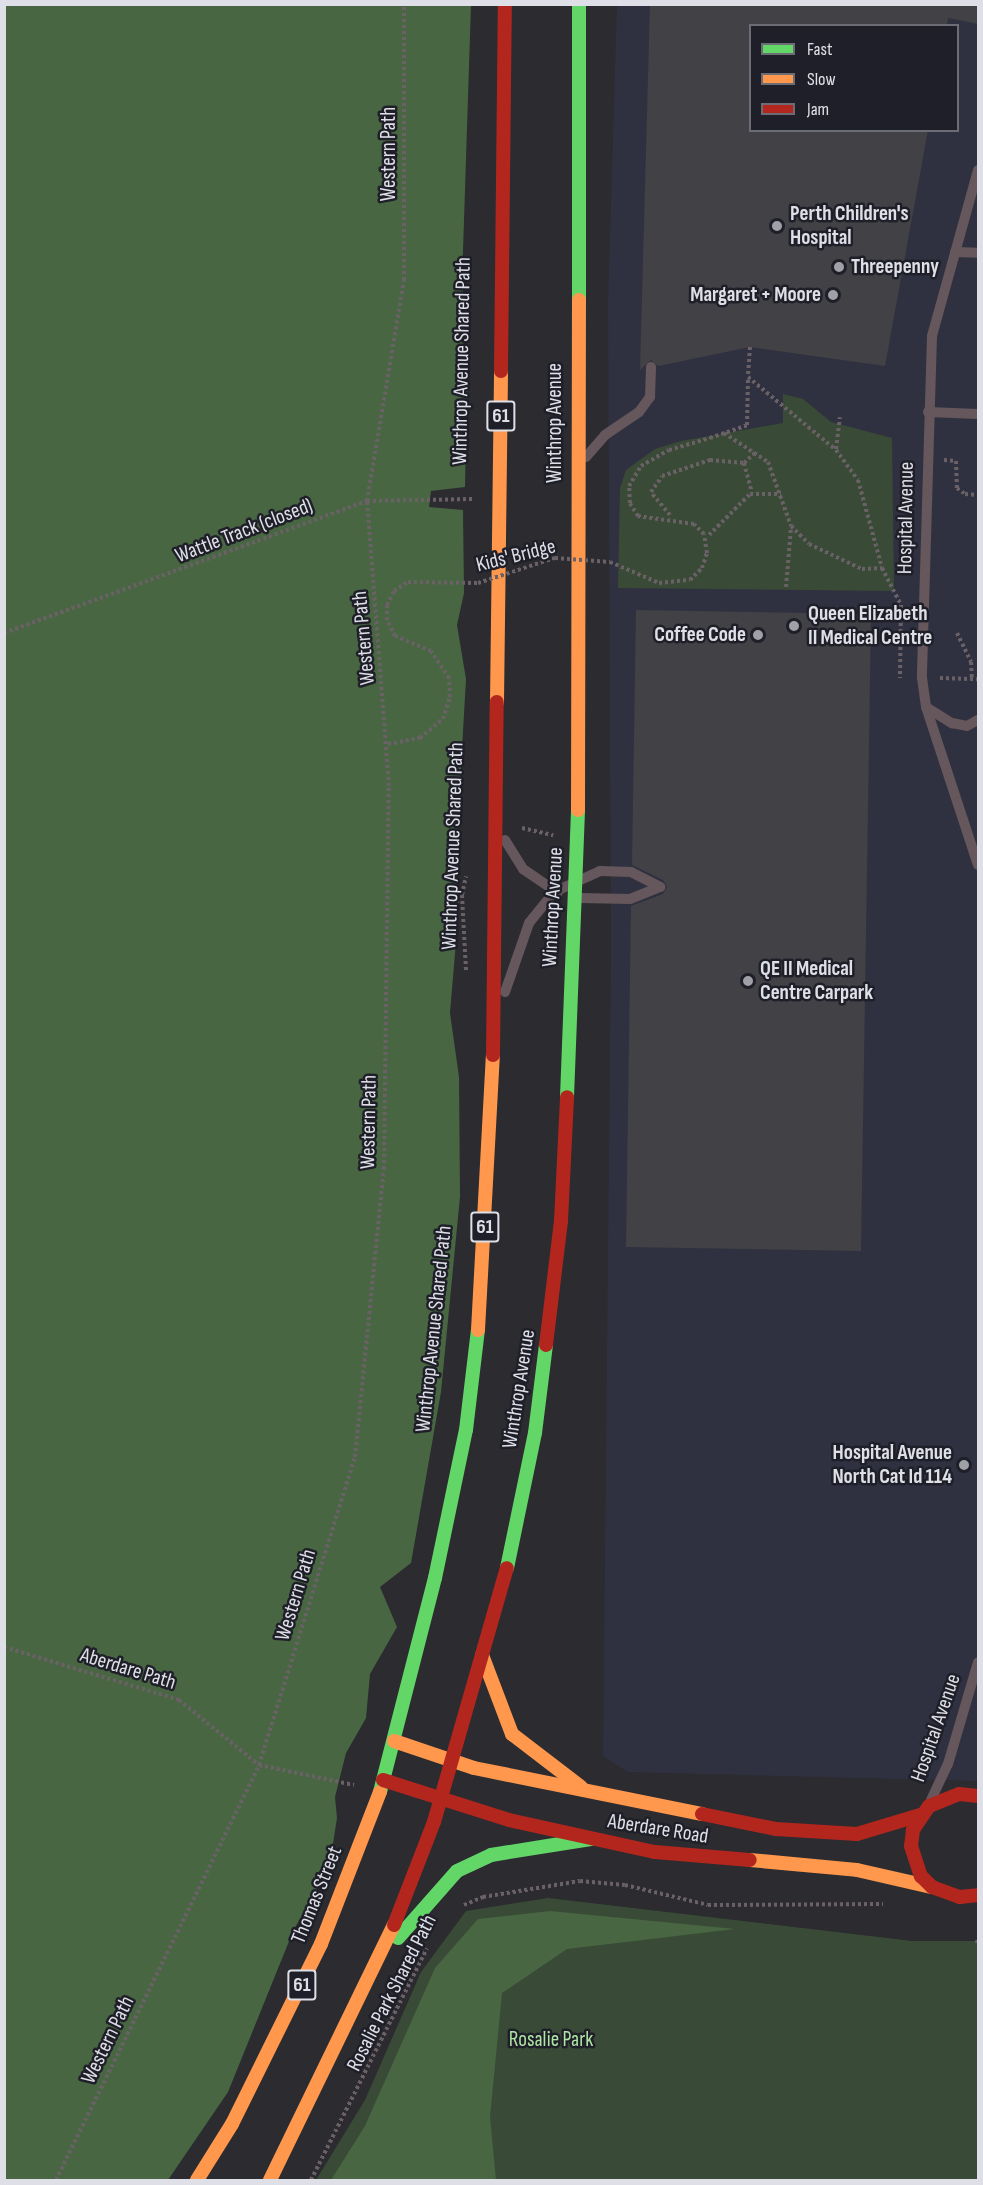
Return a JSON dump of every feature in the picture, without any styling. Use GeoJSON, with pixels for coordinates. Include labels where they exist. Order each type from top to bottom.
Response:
{"type":"FeatureCollection","features":[{"type":"Feature","properties":{"kind":"main road","name":"61"},"geometry":{"type":"LineString","coordinates":[[383,1780],[466,1430],[482,1301],[494,1023],[505,4]]}},
{"type":"Feature","properties":{"kind":"main road","name":"Winthrop Avenue"},"geometry":{"type":"LineString","coordinates":[[441,1798],[511,1553],[535,1433],[555,1295],[573,880],[578,841],[581,546],[575,476],[579,4]]}},
{"type":"Feature","properties":{"kind":"main road"},"geometry":{"type":"LineString","coordinates":[[482,1655],[501,1715],[512,1734],[581,1787]]}},
{"type":"Feature","properties":{"kind":"main road","name":"Aberdare Road"},"geometry":{"type":"LineString","coordinates":[[394,1741],[452,1761],[581,1787],[720,1821],[820,1834],[857,1834],[925,1811],[959,1794],[978,1796]]}},
{"type":"Feature","properties":{"kind":"main road","name":"Aberdare Road"},"geometry":{"type":"LineString","coordinates":[[383,1780],[591,1839],[666,1853],[857,1870],[932,1887],[960,1897],[978,1894]]}},
{"type":"Feature","properties":{"kind":"main road","name":"Thomas Street"},"geometry":{"type":"LineString","coordinates":[[197,2181],[232,2124],[321,1944],[383,1780]]}},
{"type":"Feature","properties":{"kind":"main road"},"geometry":{"type":"LineString","coordinates":[[270,2181],[381,1959],[441,1798]]}},
{"type":"Feature","properties":{"kind":"main road"},"geometry":{"type":"LineString","coordinates":[[925,1811],[913,1830],[913,1861],[932,1887]]}},
{"type":"Feature","properties":{"kind":"main road"},"geometry":{"type":"LineString","coordinates":[[381,1959],[457,1871],[491,1855],[591,1839]]}},
{"type":"Feature","properties":{"kind":"lane","name":"Hospital Avenue"},"geometry":{"type":"LineString","coordinates":[[978,170],[933,336],[928,412],[922,678],[926,707],[978,865]]}},
{"type":"Feature","properties":{"kind":"lane"},"geometry":{"type":"LineString","coordinates":[[955,252],[978,253]]}},
{"type":"Feature","properties":{"kind":"lane"},"geometry":{"type":"LineString","coordinates":[[575,476],[604,435],[639,412],[650,397],[651,368]]}},
{"type":"Feature","properties":{"kind":"lane"},"geometry":{"type":"LineString","coordinates":[[928,412],[978,414]]}},
{"type":"Feature","properties":{"kind":"lane"},"geometry":{"type":"LineString","coordinates":[[926,707],[952,723],[967,726],[978,720]]}},
{"type":"Feature","properties":{"kind":"lane"},"geometry":{"type":"LineString","coordinates":[[494,1023],[530,923],[554,892],[573,880],[600,871],[631,872],[660,887],[630,899],[573,898],[554,892],[523,869],[497,827]]}},
{"type":"Feature","properties":{"kind":"lane"},"geometry":{"type":"LineString","coordinates":[[970,844],[978,832]]}},
{"type":"Feature","properties":{"kind":"lane"},"geometry":{"type":"LineString","coordinates":[[578,841],[580,854],[600,871]]}},
{"type":"Feature","properties":{"kind":"lane","name":"Hospital Avenue"},"geometry":{"type":"LineString","coordinates":[[925,1811],[948,1764],[978,1662]]}},
{"type":"Feature","properties":{"kind":"path","name":"Western Path"},"geometry":{"type":"LineString","coordinates":[[56,2181],[259,1765],[355,1457],[384,1169],[388,744],[367,501],[404,280],[404,4]]}},
{"type":"Feature","properties":{"kind":"path"},"geometry":{"type":"LineString","coordinates":[[724,433],[747,425],[750,346]]}},
{"type":"Feature","properties":{"kind":"path"},"geometry":{"type":"LineString","coordinates":[[748,377],[836,450],[858,480],[882,568],[902,605],[900,678]]}},
{"type":"Feature","properties":{"kind":"path"},"geometry":{"type":"LineString","coordinates":[[836,450],[840,417]]}},
{"type":"Feature","properties":{"kind":"path"},"geometry":{"type":"LineString","coordinates":[[724,433],[768,462],[781,494],[791,526],[786,587]]}},
{"type":"Feature","properties":{"kind":"path","name":"Kids' Bridge"},"geometry":{"type":"LineString","coordinates":[[388,744],[420,738],[443,719],[450,698],[449,678],[431,651],[395,636],[387,620],[387,605],[394,591],[408,582],[478,583],[555,558],[610,562],[659,583],[690,580],[702,567],[707,553],[704,534],[694,524],[638,516],[630,503],[629,486],[641,466],[669,450],[724,433]]}},
{"type":"Feature","properties":{"kind":"path"},"geometry":{"type":"LineString","coordinates":[[943,450],[943,460],[956,461],[957,488],[965,494],[978,495]]}},
{"type":"Feature","properties":{"kind":"path"},"geometry":{"type":"LineString","coordinates":[[670,515],[651,492],[662,476],[710,460],[744,463],[756,452]]}},
{"type":"Feature","properties":{"kind":"path"},"geometry":{"type":"LineString","coordinates":[[744,463],[752,493]]}},
{"type":"Feature","properties":{"kind":"path","name":"Winthrop Avenue Shared Path"},"geometry":{"type":"LineString","coordinates":[[475,487],[475,511]]}},
{"type":"Feature","properties":{"kind":"path"},"geometry":{"type":"LineString","coordinates":[[709,535],[752,493],[781,494]]}},
{"type":"Feature","properties":{"kind":"path","name":"Wattle Track (closed)"},"geometry":{"type":"LineString","coordinates":[[4,633],[367,501],[501,499]]}},
{"type":"Feature","properties":{"kind":"path"},"geometry":{"type":"LineString","coordinates":[[791,526],[809,544],[862,569],[882,568]]}},
{"type":"Feature","properties":{"kind":"path"},"geometry":{"type":"LineString","coordinates":[[474,592],[475,569]]}},
{"type":"Feature","properties":{"kind":"path"},"geometry":{"type":"LineString","coordinates":[[957,633],[971,662],[972,679]]}},
{"type":"Feature","properties":{"kind":"path"},"geometry":{"type":"LineString","coordinates":[[940,678],[978,679]]}},
{"type":"Feature","properties":{"kind":"path"},"geometry":{"type":"LineString","coordinates":[[519,827],[559,837]]}},
{"type":"Feature","properties":{"kind":"path","name":"Winthrop Avenue Shared Path"},"geometry":{"type":"LineString","coordinates":[[468,979],[462,895],[469,865]]}},
{"type":"Feature","properties":{"kind":"path","name":"Aberdare Path"},"geometry":{"type":"LineString","coordinates":[[4,1647],[179,1700],[259,1765]]}},
{"type":"Feature","properties":{"kind":"path"},"geometry":{"type":"LineString","coordinates":[[259,1765],[356,1786],[359,1775]]}},
{"type":"Feature","properties":{"kind":"path","name":"Rosalie Park Shared Path"},"geometry":{"type":"LineString","coordinates":[[454,1909],[483,1897],[580,1881],[625,1885],[708,1905],[894,1904]]}},
{"type":"Feature","properties":{"kind":"path"},"geometry":{"type":"LineString","coordinates":[[977,1943],[978,1937]]}},
{"type":"Feature","properties":{"kind":"path","name":"Rosalie Park Shared Path"},"geometry":{"type":"LineString","coordinates":[[311,2181],[429,1945]]}},
{"type":"Feature","properties":{"kind":"shaded area","name":"Queen Elizabeth II Medical Centre"},"geometry":{"type":"Polygon","coordinates":[[[617,5],[978,5],[978,1781],[628,1772],[603,1756],[611,950],[608,303],[617,5]]]}},
{"type":"Feature","properties":{"kind":"green space"},"geometry":{"type":"Polygon","coordinates":[[[5,4],[471,5],[462,282],[467,333],[458,364],[469,395],[458,425],[466,438],[465,487],[431,491],[429,507],[463,510],[464,593],[457,625],[466,679],[456,855],[459,906],[450,1013],[459,1077],[460,1197],[441,1392],[411,1563],[380,1587],[397,1627],[370,1674],[366,1718],[346,1753],[335,1797],[337,1818],[329,1869],[294,1929],[228,2092],[168,2180],[5,2180],[5,4]]]}},
{"type":"Feature","properties":{"kind":"green space"},"geometry":{"type":"Polygon","coordinates":[[[783,394],[803,399],[831,422],[892,438],[894,591],[618,588],[620,488],[626,470],[655,449],[681,441],[783,423],[783,394]]]}},
{"type":"Feature","properties":{"kind":"green space","name":"Rosalie Park"},"geometry":{"type":"Polygon","coordinates":[[[548,1898],[912,1941],[978,1941],[978,2180],[316,2180],[365,2100],[421,1972],[466,1911],[548,1898]]]}},
{"type":"Feature","properties":{"kind":"green space"},"geometry":{"type":"Polygon","coordinates":[[[550,1911],[735,1929],[567,1949],[502,1993],[490,2117],[496,2180],[331,2180],[365,2126],[435,1968],[478,1919],[550,1911]]]}},
{"type":"Feature","properties":{"kind":"building","name":"Perth Children's Hospital"},"geometry":{"type":"Polygon","coordinates":[[[650,4],[978,4],[978,24],[948,18],[947,24],[749,24],[749,132],[928,132],[885,366],[750,347],[658,366],[651,360],[640,370],[650,4]]]}},
{"type":"Feature","properties":{"kind":"building","name":"QE II Medical Centre Carpark"},"geometry":{"type":"Polygon","coordinates":[[[636,610],[871,614],[861,1251],[626,1247],[631,906],[663,894],[667,887],[663,880],[632,865],[636,610]]]}},
{"type":"Feature","properties":{"kind":"traffic: fast"},"geometry":{"type":"LineString","coordinates":[[579,4],[579,300]]}},
{"type":"Feature","properties":{"kind":"traffic: fast"},"geometry":{"type":"LineString","coordinates":[[567,1097],[578,810]]}},
{"type":"Feature","properties":{"kind":"traffic: fast"},"geometry":{"type":"LineString","coordinates":[[380,1792],[435,1578],[466,1430],[478,1330]]}},
{"type":"Feature","properties":{"kind":"traffic: fast"},"geometry":{"type":"LineString","coordinates":[[507,1568],[535,1433],[546,1345]]}},
{"type":"Feature","properties":{"kind":"traffic: fast"},"geometry":{"type":"LineString","coordinates":[[398,1938],[457,1871],[491,1855],[591,1839]]}},
{"type":"Feature","properties":{"kind":"traffic: slow"},"geometry":{"type":"LineString","coordinates":[[578,810],[579,300]]}},
{"type":"Feature","properties":{"kind":"traffic: slow"},"geometry":{"type":"LineString","coordinates":[[497,702],[501,371]]}},
{"type":"Feature","properties":{"kind":"traffic: slow"},"geometry":{"type":"LineString","coordinates":[[478,1330],[493,1055]]}},
{"type":"Feature","properties":{"kind":"traffic: slow"},"geometry":{"type":"LineString","coordinates":[[482,1655],[512,1734],[581,1787]]}},
{"type":"Feature","properties":{"kind":"traffic: slow"},"geometry":{"type":"LineString","coordinates":[[394,1741],[474,1768],[702,1814]]}},
{"type":"Feature","properties":{"kind":"traffic: slow"},"geometry":{"type":"LineString","coordinates":[[197,2180],[232,2124],[321,1944],[380,1792]]}},
{"type":"Feature","properties":{"kind":"traffic: slow"},"geometry":{"type":"LineString","coordinates":[[750,1860],[857,1870],[932,1887]]}},
{"type":"Feature","properties":{"kind":"traffic: slow"},"geometry":{"type":"LineString","coordinates":[[270,2180],[394,1925]]}},
{"type":"Feature","properties":{"kind":"traffic: jam"},"geometry":{"type":"LineString","coordinates":[[501,371],[505,4]]}},
{"type":"Feature","properties":{"kind":"traffic: jam"},"geometry":{"type":"LineString","coordinates":[[493,1055],[497,702]]}},
{"type":"Feature","properties":{"kind":"traffic: jam"},"geometry":{"type":"LineString","coordinates":[[546,1345],[561,1221],[567,1097]]}},
{"type":"Feature","properties":{"kind":"traffic: jam"},"geometry":{"type":"LineString","coordinates":[[394,1925],[434,1822],[507,1568]]}},
{"type":"Feature","properties":{"kind":"traffic: jam"},"geometry":{"type":"LineString","coordinates":[[383,1780],[509,1820],[655,1852],[750,1860]]}},
{"type":"Feature","properties":{"kind":"traffic: jam"},"geometry":{"type":"LineString","coordinates":[[978,1796],[959,1794],[929,1806],[913,1830],[911,1846],[921,1876],[932,1887],[960,1897],[978,1895]]}},
{"type":"Feature","properties":{"kind":"traffic: jam"},"geometry":{"type":"LineString","coordinates":[[702,1814],[776,1829],[857,1834],[920,1815]]}},
{"type":"Feature","properties":{"kind":"place","name":"Perth Children's Hospital"},"geometry":{"type":"Point","coordinates":[777,226]}},
{"type":"Feature","properties":{"kind":"place","name":"Threepenny"},"geometry":{"type":"Point","coordinates":[839,267]}},
{"type":"Feature","properties":{"kind":"place","name":"Margaret + Moore"},"geometry":{"type":"Point","coordinates":[833,295]}},
{"type":"Feature","properties":{"kind":"place","name":"Queen Elizabeth II Medical Centre"},"geometry":{"type":"Point","coordinates":[794,626]}},
{"type":"Feature","properties":{"kind":"place","name":"Coffee Code"},"geometry":{"type":"Point","coordinates":[758,635]}},
{"type":"Feature","properties":{"kind":"place","name":"QE II Medical Centre Carpark"},"geometry":{"type":"Point","coordinates":[748,981]}},
{"type":"Feature","properties":{"kind":"place","name":"Hospital Avenue North Cat Id 114"},"geometry":{"type":"Point","coordinates":[964,1465]}}]}
